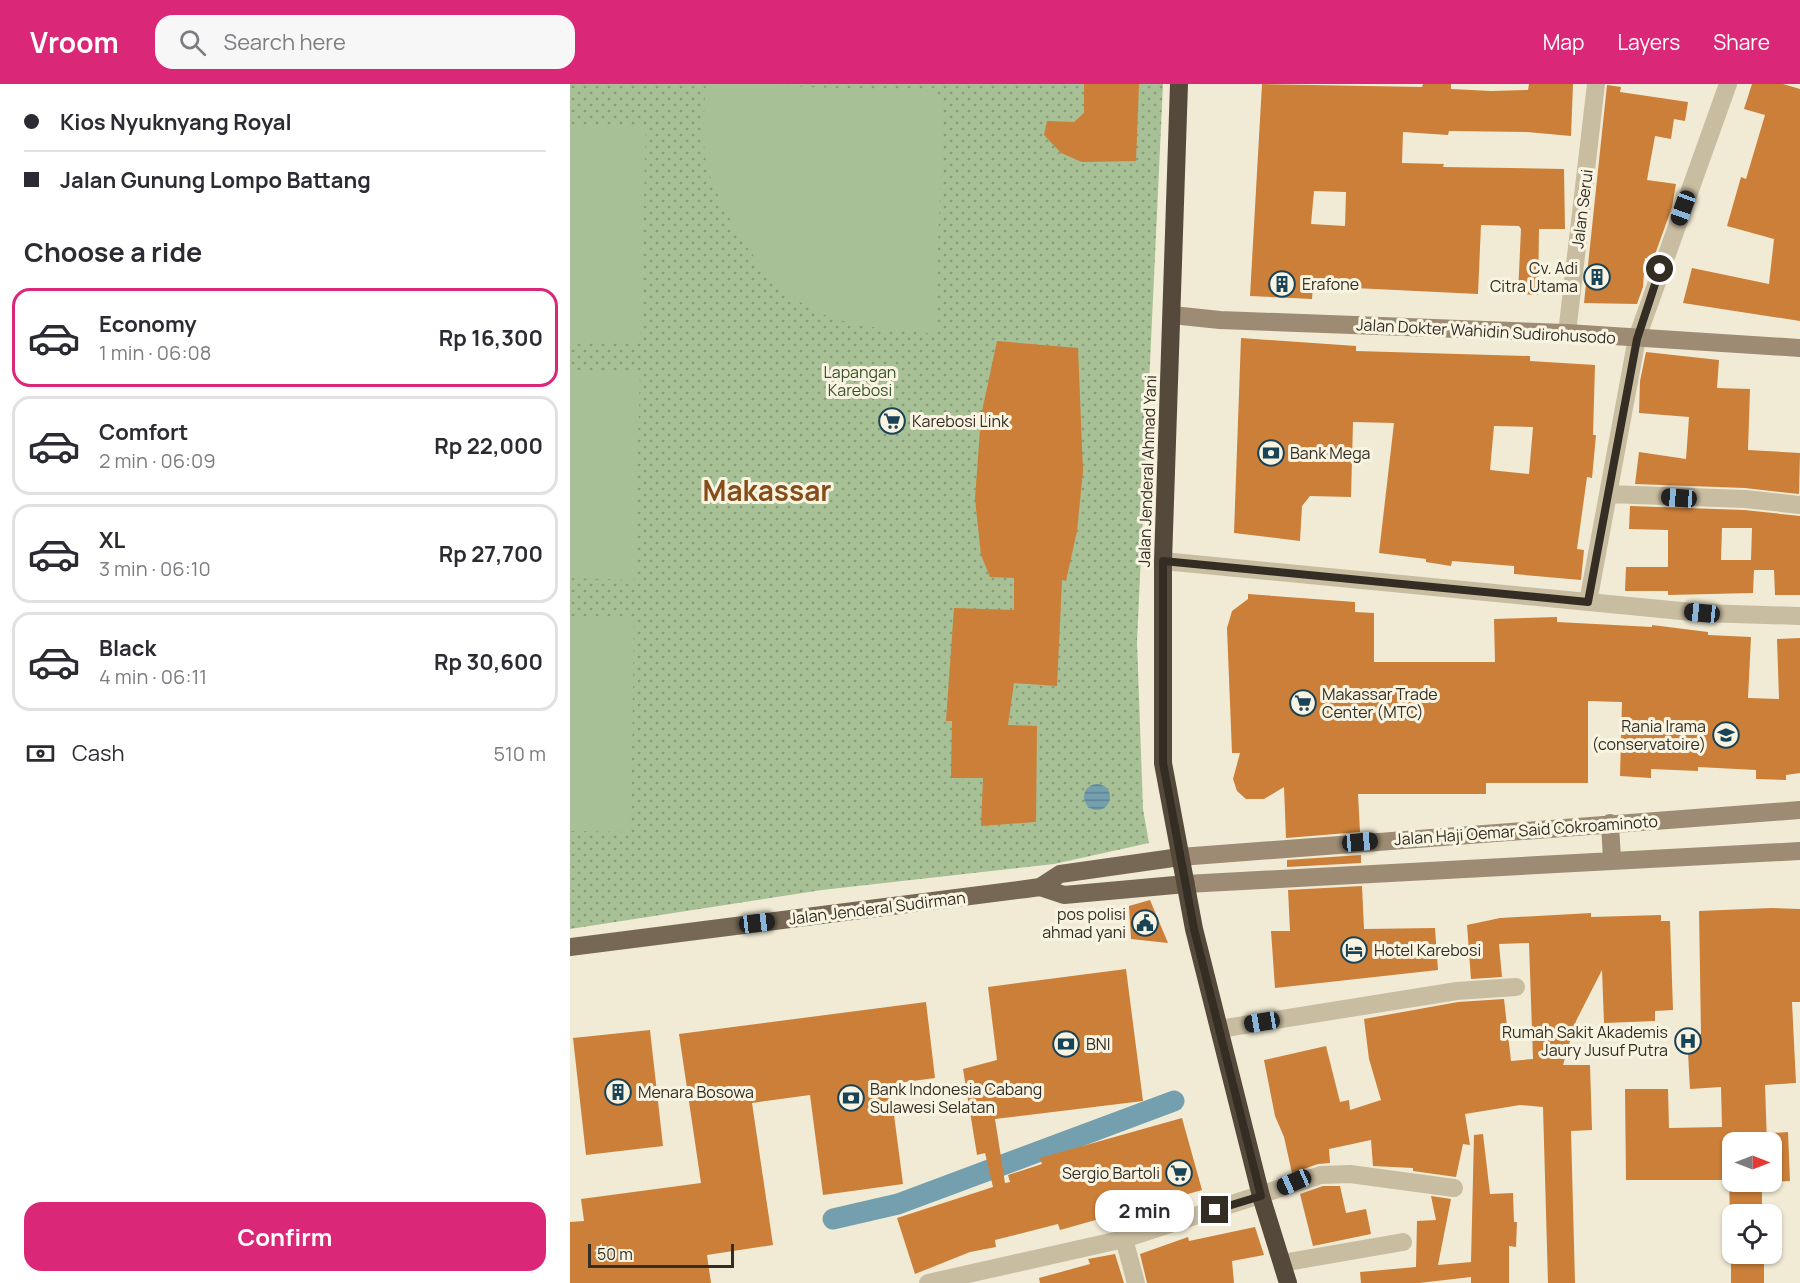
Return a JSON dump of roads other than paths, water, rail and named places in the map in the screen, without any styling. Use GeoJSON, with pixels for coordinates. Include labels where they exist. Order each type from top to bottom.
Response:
{"type":"FeatureCollection","features":[{"type":"Feature","properties":{"kind":"highway","name":"Jalan Jenderal Ahmad Yani"},"geometry":{"type":"LineString","coordinates":[[1179,84],[1163,561],[1163,763],[1194,929],[1261,1196],[1288,1283]]}},
{"type":"Feature","properties":{"kind":"main road","name":"Jalan Dokter Wahidin Sudirohusodo"},"geometry":{"type":"LineString","coordinates":[[1172,315],[1220,320],[1567,333],[1800,348]]}},
{"type":"Feature","properties":{"kind":"main road","name":"Jalan Haji Oemar Said Cokroaminoto"},"geometry":{"type":"LineString","coordinates":[[1180,857],[1800,810]]}},
{"type":"Feature","properties":{"kind":"main road"},"geometry":{"type":"LineString","coordinates":[[1610,823],[1612,860]]}},
{"type":"Feature","properties":{"kind":"main road","name":"Jalan Haji Oemar Said Cokroaminoto"},"geometry":{"type":"LineString","coordinates":[[1186,884],[1800,851]]}},
{"type":"Feature","properties":{"kind":"main road","name":"Jalan Jenderal Sudirman"},"geometry":{"type":"LineString","coordinates":[[1040,887],[1060,873],[1180,857]]}},
{"type":"Feature","properties":{"kind":"main road","name":"Jalan Jenderal Sudirman"},"geometry":{"type":"LineString","coordinates":[[570,947],[1040,887],[1064,895],[1186,884]]}},
{"type":"Feature","properties":{"kind":"street","name":"Jalan Serui"},"geometry":{"type":"LineString","coordinates":[[1567,333],[1596,84]]}},
{"type":"Feature","properties":{"kind":"street"},"geometry":{"type":"LineString","coordinates":[[1588,602],[1637,339],[1728,84]]}},
{"type":"Feature","properties":{"kind":"street"},"geometry":{"type":"LineString","coordinates":[[1608,494],[1745,499],[1800,505]]}},
{"type":"Feature","properties":{"kind":"street"},"geometry":{"type":"LineString","coordinates":[[1163,561],[1702,613],[1800,616]]}},
{"type":"Feature","properties":{"kind":"street"},"geometry":{"type":"LineString","coordinates":[[1219,1029],[1457,991],[1516,987]]}},
{"type":"Feature","properties":{"kind":"street"},"geometry":{"type":"LineString","coordinates":[[928,1283],[1124,1239],[1261,1196],[1294,1182],[1330,1174],[1454,1188]]}},
{"type":"Feature","properties":{"kind":"street"},"geometry":{"type":"LineString","coordinates":[[1124,1239],[1136,1283]]}},
{"type":"Feature","properties":{"kind":"street"},"geometry":{"type":"LineString","coordinates":[[1282,1263],[1402,1242]]}},
{"type":"Feature","properties":{"kind":"water"},"geometry":{"type":"Polygon","coordinates":[[[1097,784],[1106,788],[1110,797],[1106,806],[1097,810],[1088,806],[1084,797],[1088,788],[1097,784]]]}},
{"type":"Feature","properties":{"kind":"waterway"},"geometry":{"type":"LineString","coordinates":[[833,1219],[898,1204],[1174,1101]]}},
{"type":"Feature","properties":{"kind":"place","name":"Cv. Adi Citra Utama"},"geometry":{"type":"Point","coordinates":[1597,277]}},
{"type":"Feature","properties":{"kind":"place","name":"Erafone"},"geometry":{"type":"Point","coordinates":[1282,284]}},
{"type":"Feature","properties":{"kind":"place","name":"Karebosi Link"},"geometry":{"type":"Point","coordinates":[892,421]}},
{"type":"Feature","properties":{"kind":"place","name":"Bank Mega"},"geometry":{"type":"Point","coordinates":[1271,453]}},
{"type":"Feature","properties":{"kind":"place","name":"Makassar Trade Center (MTC)"},"geometry":{"type":"Point","coordinates":[1303,703]}},
{"type":"Feature","properties":{"kind":"place","name":"Rania Irama (conservatoire)"},"geometry":{"type":"Point","coordinates":[1726,735]}},
{"type":"Feature","properties":{"kind":"place","name":"pos polisi ahmad yani"},"geometry":{"type":"Point","coordinates":[1145,923]}},
{"type":"Feature","properties":{"kind":"place","name":"Hotel Karebosi"},"geometry":{"type":"Point","coordinates":[1354,950]}},
{"type":"Feature","properties":{"kind":"place","name":"Rumah Sakit Akademis Jaury Jusuf Putra"},"geometry":{"type":"Point","coordinates":[1688,1041]}},
{"type":"Feature","properties":{"kind":"place","name":"BNI"},"geometry":{"type":"Point","coordinates":[1066,1044]}},
{"type":"Feature","properties":{"kind":"place","name":"Menara Bosowa"},"geometry":{"type":"Point","coordinates":[618,1092]}},
{"type":"Feature","properties":{"kind":"place","name":"Bank Indonesia Cabang Sulawesi Selatan"},"geometry":{"type":"Point","coordinates":[851,1098]}},
{"type":"Feature","properties":{"kind":"place","name":"Sergio Bartoli"},"geometry":{"type":"Point","coordinates":[1179,1173]}},
{"type":"Feature","properties":{"kind":"district","name":"Makassar"},"geometry":{"type":"Point","coordinates":[767,491]}},
{"type":"Feature","properties":{"kind":"park label","name":"Lapangan Karebosi"},"geometry":{"type":"Point","coordinates":[860,381]}}]}
